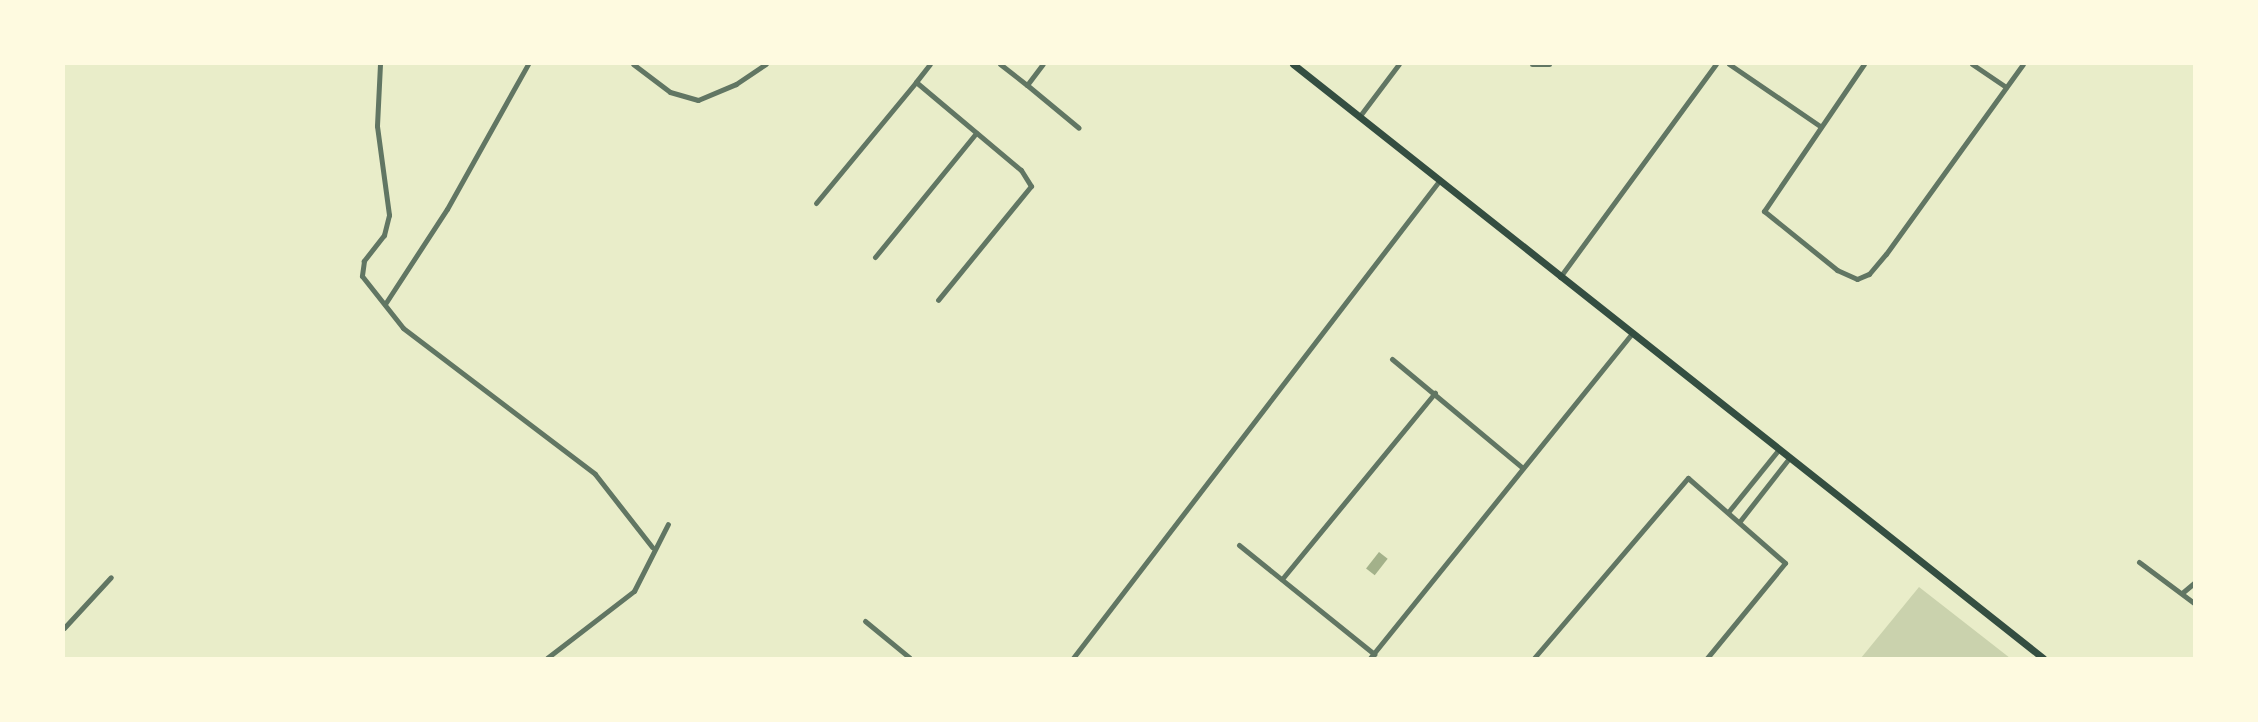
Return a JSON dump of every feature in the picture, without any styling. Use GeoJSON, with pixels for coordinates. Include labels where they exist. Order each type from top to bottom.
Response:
{"type":"FeatureCollection","features":[{"type":"Feature","properties":{"kind":"main road"},"geometry":{"type":"LineString","coordinates":[[1293,64],[2043,658]]}},
{"type":"Feature","properties":{"kind":"street"},"geometry":{"type":"LineString","coordinates":[[380,64],[377,126],[389,215],[384,234],[361,270],[404,328],[595,474],[652,548]]}},
{"type":"Feature","properties":{"kind":"street"},"geometry":{"type":"LineString","coordinates":[[385,304],[447,209],[528,64]]}},
{"type":"Feature","properties":{"kind":"street"},"geometry":{"type":"LineString","coordinates":[[633,64],[670,92],[693,100],[724,90],[766,64]]}},
{"type":"Feature","properties":{"kind":"street"},"geometry":{"type":"LineString","coordinates":[[816,203],[930,64]]}},
{"type":"Feature","properties":{"kind":"street"},"geometry":{"type":"LineString","coordinates":[[1000,64],[1079,128]]}},
{"type":"Feature","properties":{"kind":"street"},"geometry":{"type":"LineString","coordinates":[[1026,85],[1043,64]]}},
{"type":"Feature","properties":{"kind":"street"},"geometry":{"type":"LineString","coordinates":[[1359,117],[1399,64]]}},
{"type":"Feature","properties":{"kind":"street"},"geometry":{"type":"LineString","coordinates":[[1532,64],[1549,64]]}},
{"type":"Feature","properties":{"kind":"street"},"geometry":{"type":"LineString","coordinates":[[1560,277],[1716,64]]}},
{"type":"Feature","properties":{"kind":"street"},"geometry":{"type":"LineString","coordinates":[[1729,64],[1820,126]]}},
{"type":"Feature","properties":{"kind":"street"},"geometry":{"type":"LineString","coordinates":[[1864,64],[1820,126],[1764,211],[1837,270],[1862,278],[1886,254],[2023,64]]}},
{"type":"Feature","properties":{"kind":"street"},"geometry":{"type":"LineString","coordinates":[[1972,64],[2006,87]]}},
{"type":"Feature","properties":{"kind":"street"},"geometry":{"type":"LineString","coordinates":[[916,82],[1021,170],[1031,186],[938,300]]}},
{"type":"Feature","properties":{"kind":"street"},"geometry":{"type":"LineString","coordinates":[[875,257],[976,133]]}},
{"type":"Feature","properties":{"kind":"street"},"geometry":{"type":"LineString","coordinates":[[1073,658],[1439,181]]}},
{"type":"Feature","properties":{"kind":"street"},"geometry":{"type":"LineString","coordinates":[[1239,545],[1372,656],[1632,333]]}},
{"type":"Feature","properties":{"kind":"street"},"geometry":{"type":"LineString","coordinates":[[1392,359],[1523,468]]}},
{"type":"Feature","properties":{"kind":"street"},"geometry":{"type":"LineString","coordinates":[[1282,580],[1435,393]]}},
{"type":"Feature","properties":{"kind":"street"},"geometry":{"type":"LineString","coordinates":[[1729,511],[1779,449]]}},
{"type":"Feature","properties":{"kind":"street"},"geometry":{"type":"LineString","coordinates":[[1740,520],[1790,457]]}},
{"type":"Feature","properties":{"kind":"street"},"geometry":{"type":"LineString","coordinates":[[1534,658],[1684,479],[1691,479],[1740,520],[1784,563],[1707,658]]}},
{"type":"Feature","properties":{"kind":"street"},"geometry":{"type":"LineString","coordinates":[[547,658],[623,603],[646,572],[652,548],[668,524]]}},
{"type":"Feature","properties":{"kind":"street"},"geometry":{"type":"LineString","coordinates":[[2139,562],[2194,603]]}},
{"type":"Feature","properties":{"kind":"street"},"geometry":{"type":"LineString","coordinates":[[64,628],[111,577]]}},
{"type":"Feature","properties":{"kind":"street"},"geometry":{"type":"LineString","coordinates":[[2182,593],[2194,583]]}},
{"type":"Feature","properties":{"kind":"street"},"geometry":{"type":"LineString","coordinates":[[865,621],[910,658]]}},
{"type":"Feature","properties":{"kind":"shaded area"},"geometry":{"type":"Polygon","coordinates":[[[1379,552],[1388,559],[1375,575],[1366,569],[1379,552]]]}},
{"type":"Feature","properties":{"kind":"shaded area"},"geometry":{"type":"Polygon","coordinates":[[[1919,587],[2010,658],[1861,658],[1919,587]]]}}]}
